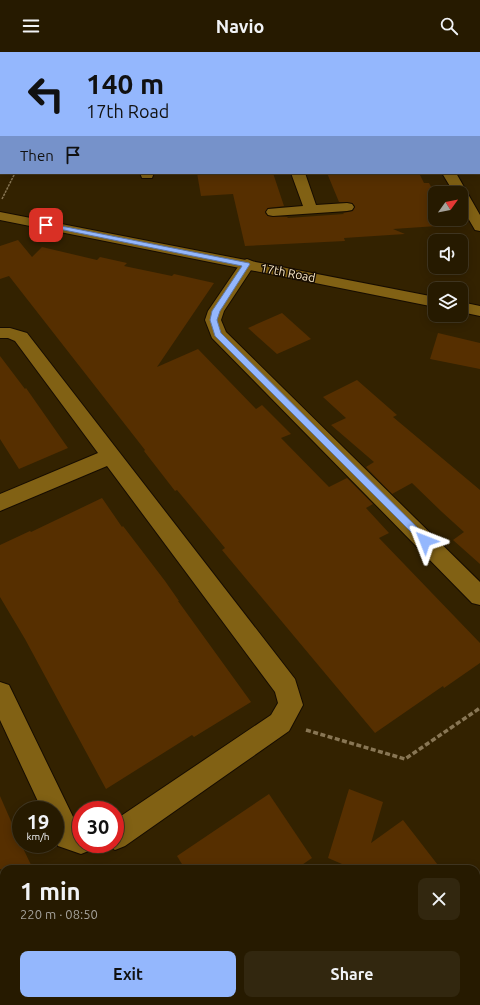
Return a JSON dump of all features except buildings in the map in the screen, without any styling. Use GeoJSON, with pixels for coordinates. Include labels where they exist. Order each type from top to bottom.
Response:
{"type":"FeatureCollection","features":[{"type":"Feature","properties":{"kind":"street"},"geometry":{"type":"LineString","coordinates":[[304,52],[317,52]]}},
{"type":"Feature","properties":{"kind":"street"},"geometry":{"type":"LineString","coordinates":[[298,174],[311,210]]}},
{"type":"Feature","properties":{"kind":"street"},"geometry":{"type":"LineString","coordinates":[[450,174],[457,186]]}},
{"type":"Feature","properties":{"kind":"street"},"geometry":{"type":"LineString","coordinates":[[468,206],[480,227]]}},
{"type":"Feature","properties":{"kind":"street"},"geometry":{"type":"LineString","coordinates":[[273,212],[347,207]]}},
{"type":"Feature","properties":{"kind":"street","name":"17th Road"},"geometry":{"type":"LineString","coordinates":[[0,216],[428,301]]}},
{"type":"Feature","properties":{"kind":"street"},"geometry":{"type":"LineString","coordinates":[[247,264],[216,311],[213,320],[218,334],[480,596]]}},
{"type":"Feature","properties":{"kind":"street"},"geometry":{"type":"LineString","coordinates":[[468,308],[480,311]]}},
{"type":"Feature","properties":{"kind":"street"},"geometry":{"type":"LineString","coordinates":[[0,333],[10,333],[21,337],[286,687],[291,705],[280,723],[124,830]]}},
{"type":"Feature","properties":{"kind":"street"},"geometry":{"type":"LineString","coordinates":[[0,503],[111,456]]}},
{"type":"Feature","properties":{"kind":"street"},"geometry":{"type":"LineString","coordinates":[[0,693],[68,836],[72,837]]}},
{"type":"Feature","properties":{"kind":"path"},"geometry":{"type":"LineString","coordinates":[[0,203],[14,174]]}},
{"type":"Feature","properties":{"kind":"path"},"geometry":{"type":"LineString","coordinates":[[280,723],[405,759],[480,708]]}},
{"type":"Feature","properties":{"kind":"route"},"geometry":{"type":"LineString","coordinates":[[46,225],[247,264],[216,311],[213,320],[218,334],[425,541]]}}]}
